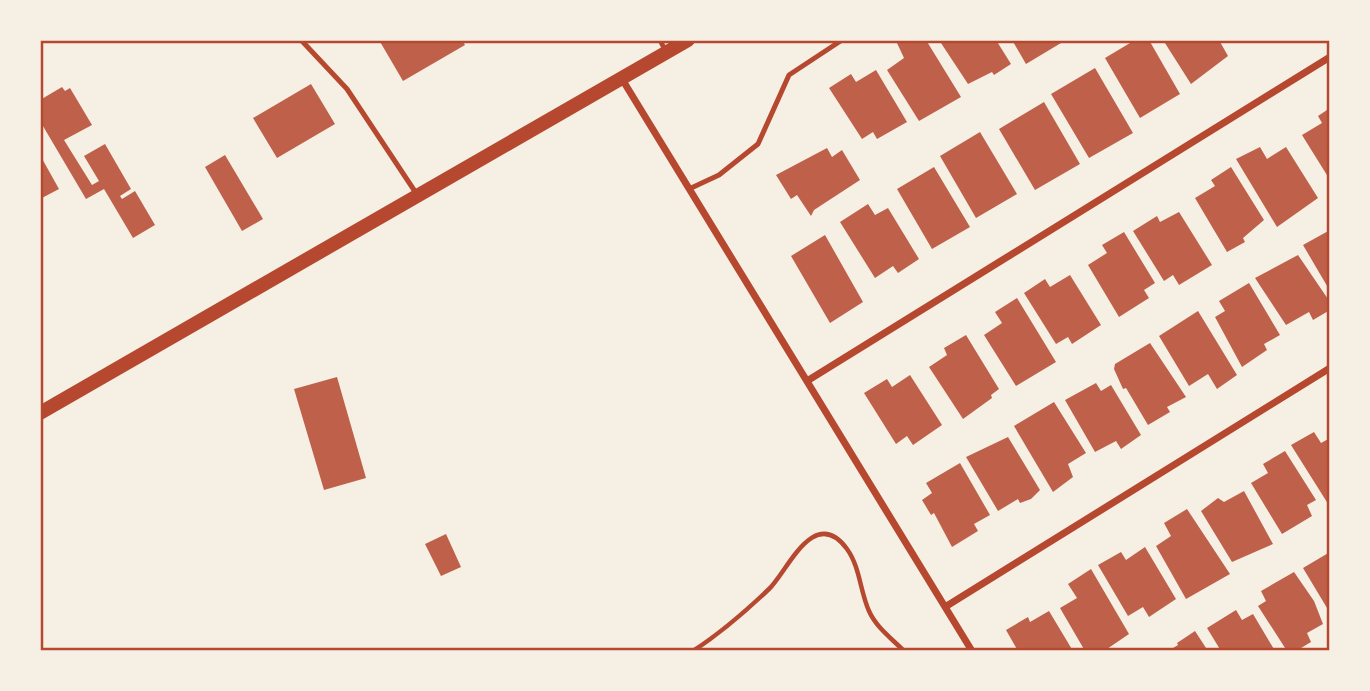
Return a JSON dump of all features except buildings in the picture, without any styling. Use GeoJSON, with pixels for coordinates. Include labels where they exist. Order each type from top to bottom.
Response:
{"type":"FeatureCollection","features":[{"type":"Feature","properties":{"kind":"main road"},"geometry":{"type":"LineString","coordinates":[[40,413],[622,79],[663,46],[688,40]]}},
{"type":"Feature","properties":{"kind":"street"},"geometry":{"type":"LineString","coordinates":[[807,381],[1330,57]]}},
{"type":"Feature","properties":{"kind":"street"},"geometry":{"type":"LineString","coordinates":[[622,79],[972,651]]}},
{"type":"Feature","properties":{"kind":"street"},"geometry":{"type":"LineString","coordinates":[[945,607],[1330,368]]}},
{"type":"Feature","properties":{"kind":"lane"},"geometry":{"type":"LineString","coordinates":[[301,40],[347,89],[418,196]]}},
{"type":"Feature","properties":{"kind":"lane"},"geometry":{"type":"LineString","coordinates":[[690,189],[719,175],[758,144],[789,75],[842,40]]}},
{"type":"Feature","properties":{"kind":"path"},"geometry":{"type":"LineString","coordinates":[[693,651],[771,588],[799,545],[812,537],[825,536],[837,540],[847,550],[869,611],[877,625],[904,651]]}}]}
